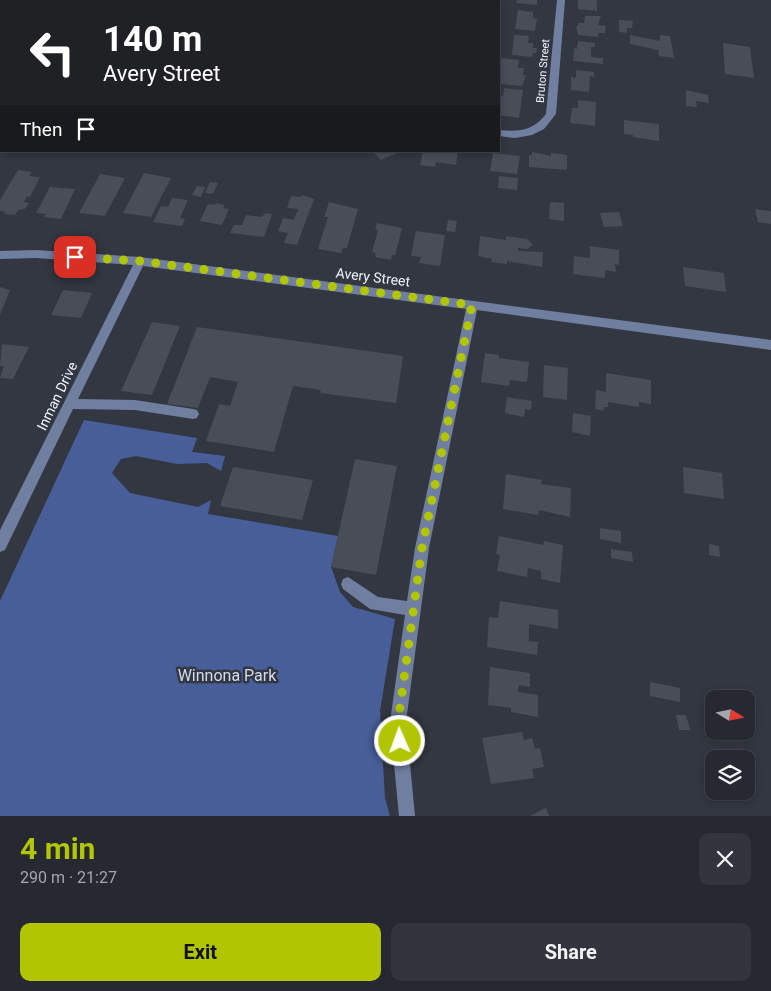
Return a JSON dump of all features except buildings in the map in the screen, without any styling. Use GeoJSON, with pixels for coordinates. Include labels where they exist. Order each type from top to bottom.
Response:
{"type":"FeatureCollection","features":[{"type":"Feature","properties":{"kind":"street","name":"Bruton Street"},"geometry":{"type":"LineString","coordinates":[[500,133],[512,135],[535,132],[545,124],[551,114],[561,0]]}},
{"type":"Feature","properties":{"kind":"street","name":"Avery Street"},"geometry":{"type":"LineString","coordinates":[[0,255],[36,254],[140,261],[771,345]]}},
{"type":"Feature","properties":{"kind":"street","name":"Inman Drive"},"geometry":{"type":"LineString","coordinates":[[0,544],[140,261]]}},
{"type":"Feature","properties":{"kind":"street"},"geometry":{"type":"LineString","coordinates":[[407,816],[398,722],[422,548],[472,305]]}},
{"type":"Feature","properties":{"kind":"street"},"geometry":{"type":"LineString","coordinates":[[70,404],[135,405],[193,414]]}},
{"type":"Feature","properties":{"kind":"street"},"geometry":{"type":"LineString","coordinates":[[348,584],[376,604],[414,609]]}},
{"type":"Feature","properties":{"kind":"green space","name":"Winnona Park"},"geometry":{"type":"Polygon","coordinates":[[[84,420],[197,438],[192,452],[225,456],[221,471],[207,463],[177,464],[136,456],[121,459],[112,473],[130,493],[198,507],[211,500],[208,514],[338,536],[331,567],[340,592],[353,607],[395,619],[380,711],[385,798],[390,816],[0,816],[0,601],[84,420]]]}},
{"type":"Feature","properties":{"kind":"route"},"geometry":{"type":"LineString","coordinates":[[75,257],[140,261],[472,305],[422,548],[398,722],[400,741]]}}]}
